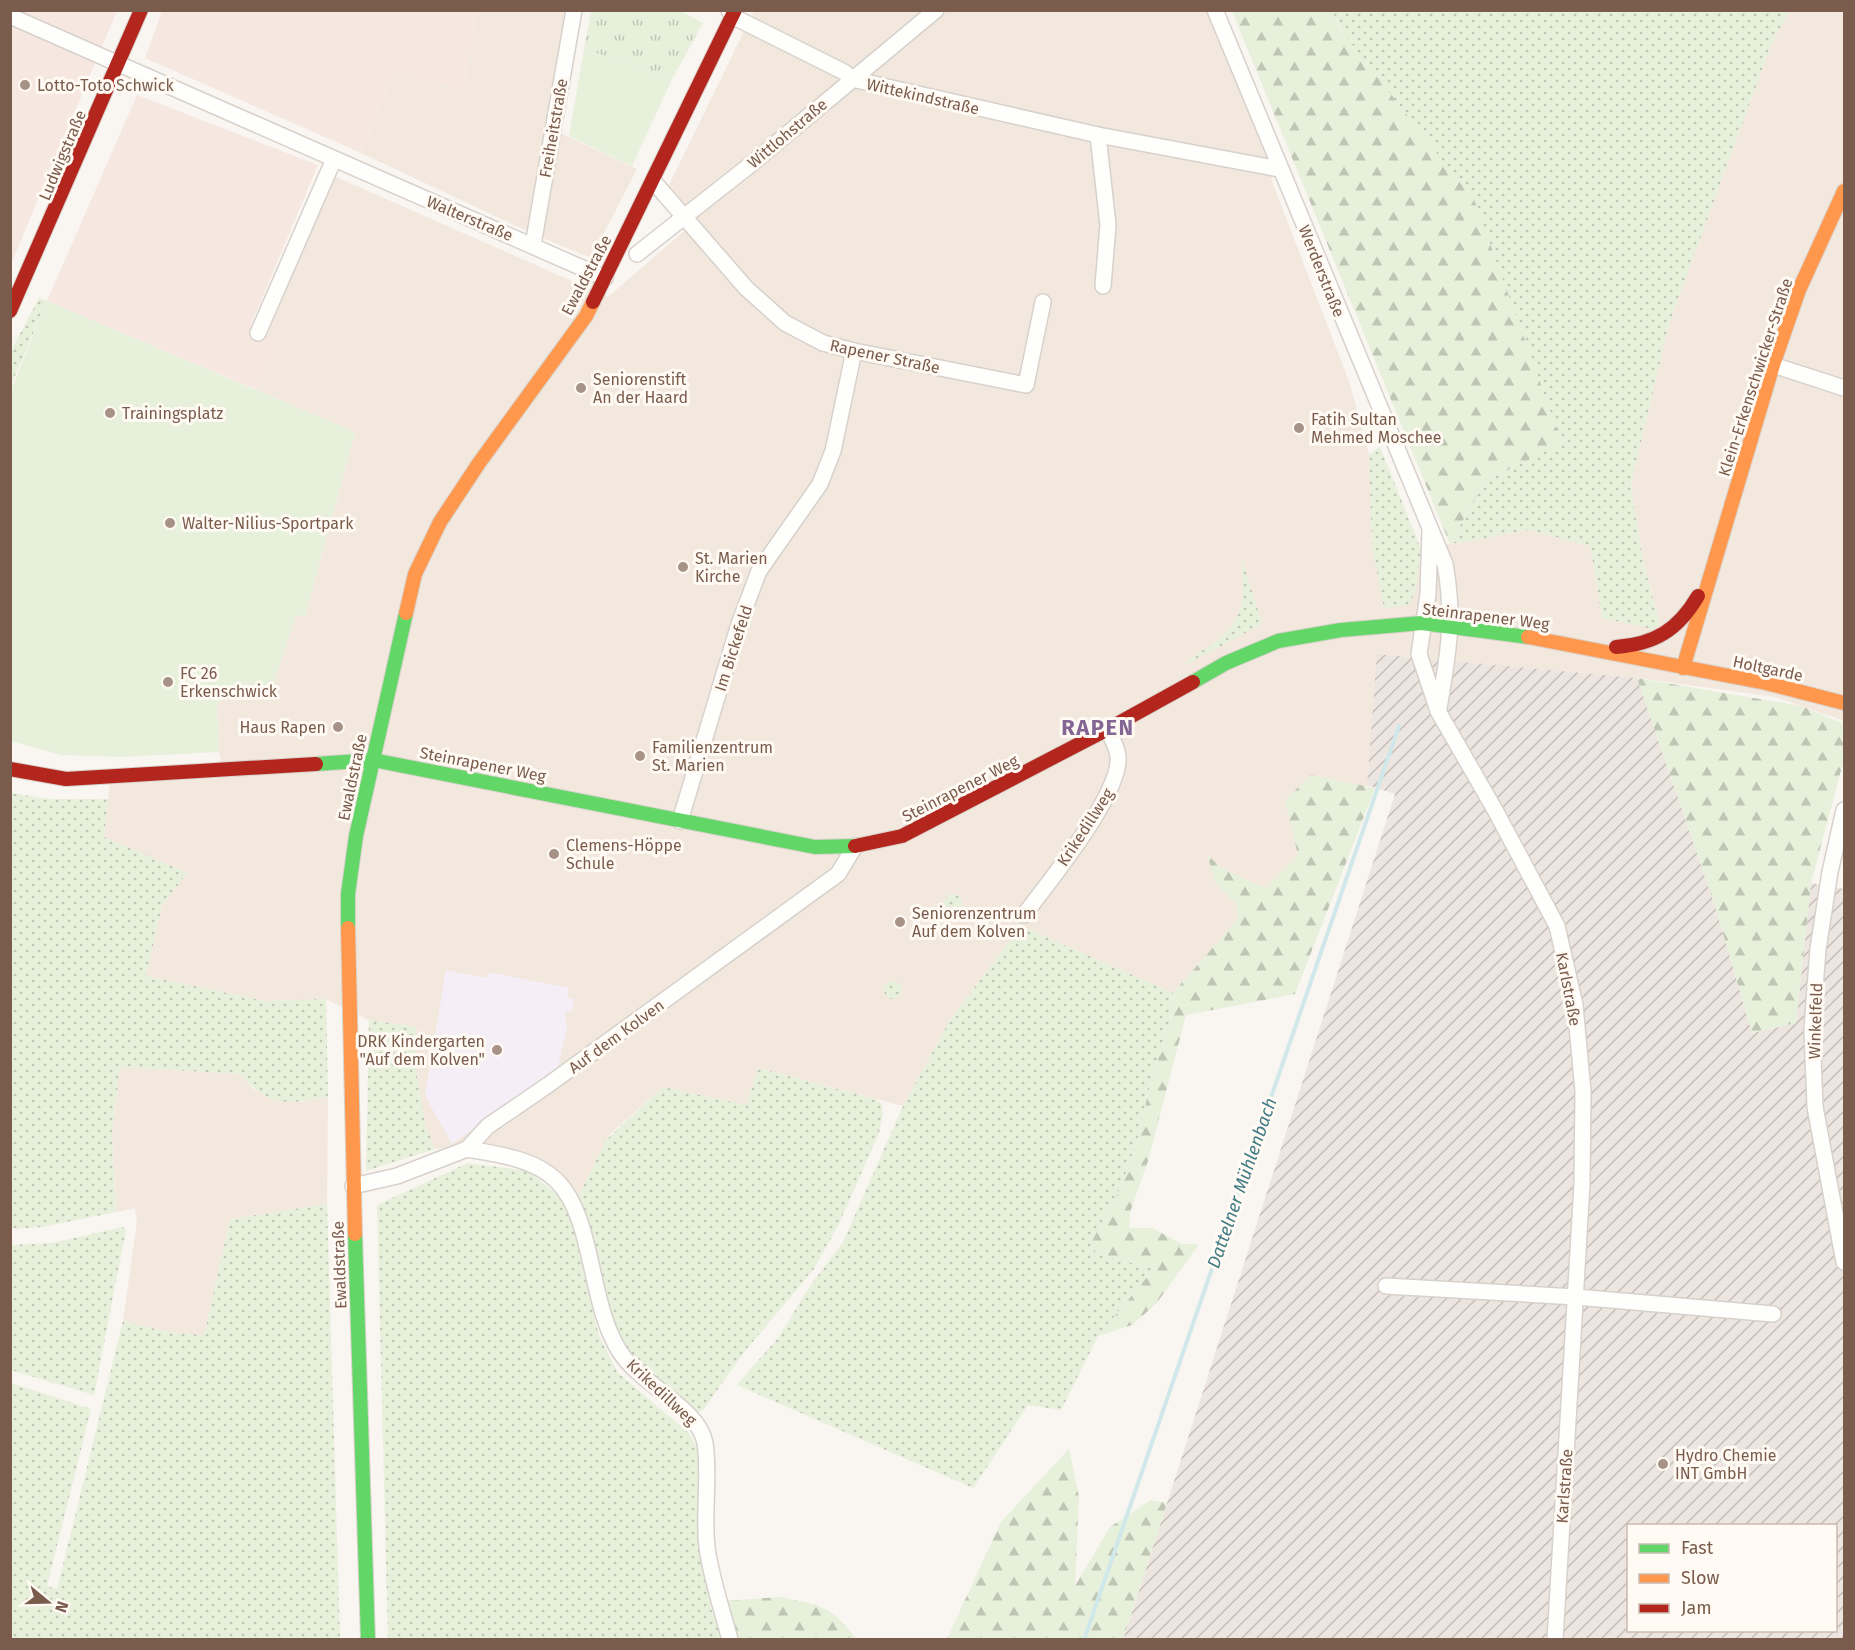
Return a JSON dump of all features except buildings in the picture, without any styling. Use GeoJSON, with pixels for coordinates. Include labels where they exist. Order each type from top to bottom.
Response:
{"type":"FeatureCollection","features":[{"type":"Feature","properties":{"kind":"street","name":"Ludwigstraße"},"geometry":{"type":"LineString","coordinates":[[10,311],[120,63],[141,10]]}},
{"type":"Feature","properties":{"kind":"street","name":"Freiheitstraße"},"geometry":{"type":"LineString","coordinates":[[533,245],[574,10]]}},
{"type":"Feature","properties":{"kind":"street","name":"Wittlohstraße"},"geometry":{"type":"LineString","coordinates":[[637,255],[682,216],[750,165],[936,10]]}},
{"type":"Feature","properties":{"kind":"street","name":"Werderstraße"},"geometry":{"type":"LineString","coordinates":[[1215,10],[1444,564],[1451,597],[1451,627]]}},
{"type":"Feature","properties":{"kind":"street","name":"Wittekindstraße"},"geometry":{"type":"LineString","coordinates":[[732,12],[844,72],[852,79],[1098,135],[1280,169]]}},
{"type":"Feature","properties":{"kind":"street","name":"Ewaldstraße"},"geometry":{"type":"LineString","coordinates":[[368,1640],[353,1186],[348,894],[356,836],[415,574],[440,522],[479,463],[586,316],[653,181],[732,12]]}},
{"type":"Feature","properties":{"kind":"street","name":"Walterstraße"},"geometry":{"type":"LineString","coordinates":[[10,16],[605,278]]}},
{"type":"Feature","properties":{"kind":"street"},"geometry":{"type":"LineString","coordinates":[[1098,135],[1108,225],[1103,286]]}},
{"type":"Feature","properties":{"kind":"street"},"geometry":{"type":"LineString","coordinates":[[258,333],[334,159]]}},
{"type":"Feature","properties":{"kind":"street","name":"Rapener Straße"},"geometry":{"type":"LineString","coordinates":[[653,181],[746,288],[785,323],[823,343],[1026,385],[1043,302]]}},
{"type":"Feature","properties":{"kind":"street","name":"Klein-Erkenschwicker-Straße"},"geometry":{"type":"LineString","coordinates":[[1677,666],[1700,616],[1708,578],[1773,365],[1799,290],[1845,191]]}},
{"type":"Feature","properties":{"kind":"street","name":"Im Bickefeld"},"geometry":{"type":"LineString","coordinates":[[680,821],[736,635],[759,571],[820,484],[833,451],[854,351]]}},
{"type":"Feature","properties":{"kind":"street"},"geometry":{"type":"LineString","coordinates":[[1773,365],[1845,388]]}},
{"type":"Feature","properties":{"kind":"street","name":"Werderstraße"},"geometry":{"type":"LineString","coordinates":[[1422,623],[1428,594],[1430,530]]}},
{"type":"Feature","properties":{"kind":"street","name":"Klein-Erkenschwicker-Straße"},"geometry":{"type":"LineString","coordinates":[[1677,666],[1688,616],[1708,578]]}},
{"type":"Feature","properties":{"kind":"street","name":"Klein-Erkenschwicker-Straße"},"geometry":{"type":"LineString","coordinates":[[1588,648],[1640,646],[1658,640],[1688,616]]}},
{"type":"Feature","properties":{"kind":"street","name":"Steinrapener Weg"},"geometry":{"type":"LineString","coordinates":[[10,769],[66,779],[373,760],[815,847],[855,846],[902,836],[933,823],[1226,663],[1278,642],[1341,630],[1422,623],[1588,648],[1677,666]]}},
{"type":"Feature","properties":{"kind":"street","name":"Karlstraße"},"geometry":{"type":"LineString","coordinates":[[1422,623],[1419,654],[1438,711],[1496,810],[1557,926],[1575,1005],[1583,1091],[1582,1184],[1555,1640]]}},
{"type":"Feature","properties":{"kind":"street"},"geometry":{"type":"LineString","coordinates":[[1438,711],[1451,627]]}},
{"type":"Feature","properties":{"kind":"street","name":"Holtgarde"},"geometry":{"type":"LineString","coordinates":[[1677,666],[1766,683],[1845,703]]}},
{"type":"Feature","properties":{"kind":"street","name":"Krikedillweg"},"geometry":{"type":"LineString","coordinates":[[1024,915],[1101,806],[1114,782],[1118,756],[1108,729]]}},
{"type":"Feature","properties":{"kind":"street","name":"Winkelfeld"},"geometry":{"type":"LineString","coordinates":[[1845,810],[1830,872],[1820,938],[1812,1029],[1815,1107],[1841,1227],[1845,1262]]}},
{"type":"Feature","properties":{"kind":"street","name":"Auf dem Kolven"},"geometry":{"type":"LineString","coordinates":[[353,1186],[397,1176],[467,1149],[488,1126],[548,1086],[838,874],[855,846]]}},
{"type":"Feature","properties":{"kind":"street","name":"Krikedillweg"},"geometry":{"type":"LineString","coordinates":[[467,1149],[504,1155],[531,1164],[555,1179],[572,1202],[601,1310],[608,1331],[620,1353],[635,1373],[699,1424],[705,1443],[707,1548],[730,1640]]}},
{"type":"Feature","properties":{"kind":"street"},"geometry":{"type":"LineString","coordinates":[[1386,1286],[1576,1297],[1773,1314]]}},
{"type":"Feature","properties":{"kind":"shaded area"},"geometry":{"type":"Polygon","coordinates":[[[162,10],[476,11],[463,90],[394,71],[361,153],[145,58],[162,10]]]}},
{"type":"Feature","properties":{"kind":"shaded area"},"geometry":{"type":"Polygon","coordinates":[[[11,11],[117,11],[11,264],[11,11]]]}},
{"type":"Feature","properties":{"kind":"shaded area"},"geometry":{"type":"Polygon","coordinates":[[[476,11],[567,11],[546,126],[637,169],[591,258],[531,233],[361,153],[394,71],[463,90],[476,11]]]}},
{"type":"Feature","properties":{"kind":"shaded area"},"geometry":{"type":"Polygon","coordinates":[[[754,11],[1207,11],[1267,158],[1273,184],[1350,384],[1369,455],[1372,547],[1415,592],[1421,549],[1529,530],[1590,546],[1602,618],[1660,623],[1642,557],[1631,484],[1669,324],[1771,45],[1789,11],[1844,11],[1844,721],[1775,697],[1637,678],[1378,654],[1367,785],[1265,889],[1173,993],[1021,926],[950,1020],[903,1106],[759,1068],[746,1106],[663,1087],[609,1135],[577,1199],[544,1166],[482,1144],[434,1149],[424,1122],[416,1075],[416,1027],[371,1021],[326,999],[265,1001],[146,976],[162,906],[187,873],[103,837],[110,784],[224,778],[219,752],[217,704],[227,693],[265,691],[273,685],[296,614],[305,617],[355,433],[255,389],[277,341],[267,336],[334,176],[608,297],[697,220],[669,185],[754,11]]]}},
{"type":"Feature","properties":{"kind":"shaded area"},"geometry":{"type":"Polygon","coordinates":[[[137,95],[318,165],[250,327],[278,341],[255,389],[47,301],[137,95]]]}},
{"type":"Feature","properties":{"kind":"shaded area"},"geometry":{"type":"Polygon","coordinates":[[[1377,654],[1637,678],[1716,909],[1752,1033],[1796,1023],[1811,883],[1844,889],[1844,1639],[1123,1640],[1395,794],[1367,785],[1377,654]]]}},
{"type":"Feature","properties":{"kind":"shaded area","name":"DRK Kindergarten \"Auf dem Kolven\""},"geometry":{"type":"Polygon","coordinates":[[[446,970],[486,978],[488,972],[569,988],[567,998],[574,999],[572,1012],[565,1011],[567,1029],[557,1071],[452,1144],[425,1096],[446,970]]]}},
{"type":"Feature","properties":{"kind":"shaded area"},"geometry":{"type":"Polygon","coordinates":[[[120,1067],[241,1074],[253,1089],[301,1102],[328,1097],[327,1204],[230,1219],[204,1335],[168,1332],[123,1321],[137,1222],[135,1208],[116,1212],[112,1134],[120,1067]]]}},
{"type":"Feature","properties":{"kind":"green space"},"geometry":{"type":"Polygon","coordinates":[[[591,11],[680,11],[703,23],[672,79],[584,49],[591,11]]]}},
{"type":"Feature","properties":{"kind":"green space"},"geometry":{"type":"Polygon","coordinates":[[[1232,11],[1332,11],[1341,30],[1475,202],[1562,443],[1484,482],[1450,544],[1232,11]]]}},
{"type":"Feature","properties":{"kind":"green space"},"geometry":{"type":"Polygon","coordinates":[[[1332,11],[1789,11],[1771,45],[1669,324],[1631,484],[1642,557],[1660,624],[1653,629],[1602,618],[1590,546],[1529,530],[1450,544],[1484,482],[1562,442],[1332,11]]]}},
{"type":"Feature","properties":{"kind":"green space"},"geometry":{"type":"Polygon","coordinates":[[[584,49],[672,79],[632,166],[569,136],[584,49]]]}},
{"type":"Feature","properties":{"kind":"green space"},"geometry":{"type":"Polygon","coordinates":[[[39,298],[47,301],[11,385],[11,351],[39,298]]]}},
{"type":"Feature","properties":{"kind":"green space","name":"Walter-Nilius-Sportpark"},"geometry":{"type":"Polygon","coordinates":[[[47,301],[355,432],[305,617],[296,615],[273,685],[265,691],[227,693],[217,704],[219,752],[120,757],[61,755],[11,741],[11,390],[47,301]]]}},
{"type":"Feature","properties":{"kind":"green space"},"geometry":{"type":"Polygon","coordinates":[[[1380,447],[1421,549],[1415,592],[1409,605],[1384,608],[1372,547],[1369,455],[1380,447]]]}},
{"type":"Feature","properties":{"kind":"green space"},"geometry":{"type":"Polygon","coordinates":[[[1241,556],[1262,624],[1183,666],[1224,635],[1237,617],[1243,588],[1241,556]]]}},
{"type":"Feature","properties":{"kind":"green space"},"geometry":{"type":"Polygon","coordinates":[[[1637,678],[1801,706],[1844,724],[1844,759],[1811,883],[1796,1023],[1752,1033],[1716,909],[1637,678]]]}},
{"type":"Feature","properties":{"kind":"green space"},"geometry":{"type":"Polygon","coordinates":[[[1311,775],[1375,788],[1295,994],[1186,1015],[1148,1161],[1130,1212],[1129,1228],[1152,1228],[1182,1244],[1199,1244],[1156,1304],[1132,1325],[1098,1336],[1154,1269],[1096,1253],[1092,1241],[1121,1187],[1138,1137],[1152,1077],[1170,1023],[1173,993],[1237,920],[1237,906],[1216,884],[1207,854],[1221,868],[1265,888],[1298,855],[1285,800],[1311,775]]]}},
{"type":"Feature","properties":{"kind":"green space"},"geometry":{"type":"Polygon","coordinates":[[[11,793],[50,799],[108,799],[104,837],[187,873],[162,906],[146,976],[265,1001],[326,999],[328,1097],[290,1102],[279,1101],[260,1093],[241,1074],[120,1067],[112,1134],[116,1212],[42,1227],[11,1229],[11,793]]]}},
{"type":"Feature","properties":{"kind":"green space"},"geometry":{"type":"Polygon","coordinates":[[[953,894],[959,897],[962,903],[959,909],[953,912],[947,909],[944,903],[947,897],[953,894]]]}},
{"type":"Feature","properties":{"kind":"green space"},"geometry":{"type":"Polygon","coordinates":[[[1021,926],[1173,993],[1170,1023],[1152,1077],[1138,1137],[1121,1187],[1092,1241],[1096,1253],[1154,1269],[1098,1336],[1061,1410],[1028,1405],[973,1488],[737,1385],[778,1338],[810,1286],[843,1242],[903,1106],[950,1020],[1021,926]]]}},
{"type":"Feature","properties":{"kind":"green space"},"geometry":{"type":"Polygon","coordinates":[[[893,981],[899,984],[902,990],[899,996],[893,999],[887,996],[884,990],[887,984],[893,981]]]}},
{"type":"Feature","properties":{"kind":"green space"},"geometry":{"type":"Polygon","coordinates":[[[369,1020],[416,1027],[416,1072],[425,1123],[435,1149],[366,1171],[369,1020]]]}},
{"type":"Feature","properties":{"kind":"green space"},"geometry":{"type":"Polygon","coordinates":[[[758,1068],[875,1099],[881,1103],[883,1113],[879,1133],[838,1226],[813,1270],[745,1351],[703,1410],[696,1413],[635,1365],[617,1344],[577,1199],[606,1140],[663,1087],[746,1105],[758,1068]]]}},
{"type":"Feature","properties":{"kind":"green space"},"geometry":{"type":"Polygon","coordinates":[[[468,1163],[528,1171],[567,1202],[599,1336],[618,1373],[690,1434],[700,1455],[697,1531],[711,1608],[722,1639],[388,1639],[377,1205],[468,1163]]]}},
{"type":"Feature","properties":{"kind":"green space"},"geometry":{"type":"Polygon","coordinates":[[[327,1204],[340,1639],[11,1639],[11,1383],[91,1409],[47,1586],[57,1589],[123,1321],[168,1332],[204,1335],[230,1219],[327,1204]]]}},
{"type":"Feature","properties":{"kind":"green space"},"geometry":{"type":"Polygon","coordinates":[[[123,1227],[126,1230],[94,1395],[11,1370],[11,1245],[52,1243],[123,1227]]]}},
{"type":"Feature","properties":{"kind":"green space"},"geometry":{"type":"Polygon","coordinates":[[[1069,1449],[1079,1497],[1075,1586],[1110,1527],[1151,1500],[1167,1503],[1123,1639],[947,1639],[1001,1522],[1069,1449]]]}},
{"type":"Feature","properties":{"kind":"green space"},"geometry":{"type":"Polygon","coordinates":[[[780,1597],[824,1608],[839,1619],[856,1639],[736,1639],[724,1601],[780,1597]]]}},
{"type":"Feature","properties":{"kind":"waterway","name":"Dattelner Mühlenbach"},"geometry":{"type":"LineString","coordinates":[[1084,1640],[1399,726]]}},
{"type":"Feature","properties":{"kind":"traffic: fast"},"geometry":{"type":"LineString","coordinates":[[348,928],[348,894],[356,836],[406,613]]}},
{"type":"Feature","properties":{"kind":"traffic: fast"},"geometry":{"type":"LineString","coordinates":[[1193,682],[1226,663],[1278,641],[1341,630],[1422,623],[1528,637]]}},
{"type":"Feature","properties":{"kind":"traffic: fast"},"geometry":{"type":"LineString","coordinates":[[316,764],[373,760],[815,847],[855,846]]}},
{"type":"Feature","properties":{"kind":"traffic: fast"},"geometry":{"type":"LineString","coordinates":[[355,1234],[368,1640]]}},
{"type":"Feature","properties":{"kind":"traffic: slow"},"geometry":{"type":"LineString","coordinates":[[1683,668],[1773,365],[1799,290],[1844,191]]}},
{"type":"Feature","properties":{"kind":"traffic: slow"},"geometry":{"type":"LineString","coordinates":[[406,613],[415,574],[440,522],[479,463],[586,316],[593,302]]}},
{"type":"Feature","properties":{"kind":"traffic: slow"},"geometry":{"type":"LineString","coordinates":[[1528,637],[1766,683],[1844,703]]}},
{"type":"Feature","properties":{"kind":"traffic: slow"},"geometry":{"type":"LineString","coordinates":[[348,928],[355,1234]]}},
{"type":"Feature","properties":{"kind":"traffic: jam"},"geometry":{"type":"LineString","coordinates":[[10,311],[141,10]]}},
{"type":"Feature","properties":{"kind":"traffic: jam"},"geometry":{"type":"LineString","coordinates":[[593,302],[735,10]]}},
{"type":"Feature","properties":{"kind":"traffic: jam"},"geometry":{"type":"LineString","coordinates":[[1616,647],[1642,643],[1664,633],[1682,618],[1698,596]]}},
{"type":"Feature","properties":{"kind":"traffic: jam"},"geometry":{"type":"LineString","coordinates":[[855,846],[902,836],[1193,682]]}},
{"type":"Feature","properties":{"kind":"traffic: jam"},"geometry":{"type":"LineString","coordinates":[[10,769],[66,779],[316,764]]}},
{"type":"Feature","properties":{"kind":"place","name":"Lotto-Toto Schwick"},"geometry":{"type":"Point","coordinates":[25,85]}},
{"type":"Feature","properties":{"kind":"place","name":"Seniorenstift An der Haard"},"geometry":{"type":"Point","coordinates":[581,388]}},
{"type":"Feature","properties":{"kind":"place","name":"Trainingsplatz"},"geometry":{"type":"Point","coordinates":[110,413]}},
{"type":"Feature","properties":{"kind":"place","name":"Fatih Sultan Mehmed Moschee"},"geometry":{"type":"Point","coordinates":[1299,428]}},
{"type":"Feature","properties":{"kind":"place","name":"Walter-Nilius-Sportpark"},"geometry":{"type":"Point","coordinates":[170,523]}},
{"type":"Feature","properties":{"kind":"place","name":"St. Marien Kirche"},"geometry":{"type":"Point","coordinates":[683,567]}},
{"type":"Feature","properties":{"kind":"place","name":"FC 26 Erkenschwick"},"geometry":{"type":"Point","coordinates":[168,682]}},
{"type":"Feature","properties":{"kind":"place","name":"Haus Rapen"},"geometry":{"type":"Point","coordinates":[338,727]}},
{"type":"Feature","properties":{"kind":"place","name":"Familienzentrum St. Marien"},"geometry":{"type":"Point","coordinates":[640,756]}},
{"type":"Feature","properties":{"kind":"place","name":"Clemens-Höppe Schule"},"geometry":{"type":"Point","coordinates":[554,854]}},
{"type":"Feature","properties":{"kind":"place","name":"Seniorenzentrum Auf dem Kolven"},"geometry":{"type":"Point","coordinates":[900,922]}},
{"type":"Feature","properties":{"kind":"place","name":"DRK Kindergarten \"Auf dem Kolven\""},"geometry":{"type":"Point","coordinates":[497,1050]}},
{"type":"Feature","properties":{"kind":"place","name":"Hydro Chemie INT GmbH"},"geometry":{"type":"Point","coordinates":[1663,1464]}},
{"type":"Feature","properties":{"kind":"district","name":"RAPEN"},"geometry":{"type":"Point","coordinates":[1098,727]}}]}
